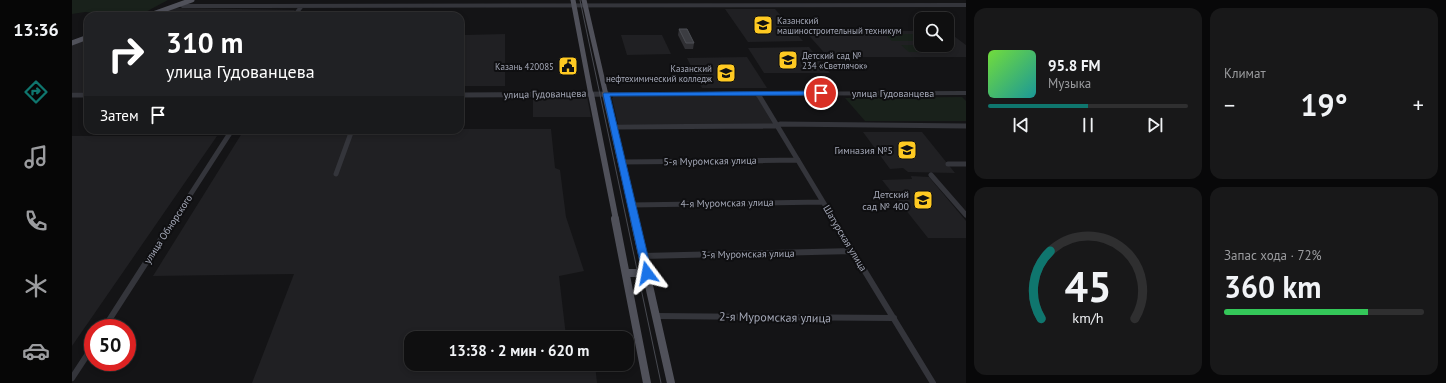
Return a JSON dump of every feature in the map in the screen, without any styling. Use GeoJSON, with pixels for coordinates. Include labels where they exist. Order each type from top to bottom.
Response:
{"type":"FeatureCollection","features":[{"type":"Feature","properties":{"kind":"main road"},"geometry":{"type":"LineString","coordinates":[[158,12],[192,0]]}},
{"type":"Feature","properties":{"kind":"main road"},"geometry":{"type":"LineString","coordinates":[[584,0],[672,383]]}},
{"type":"Feature","properties":{"kind":"main road"},"geometry":{"type":"LineString","coordinates":[[574,3],[647,383]]}},
{"type":"Feature","properties":{"kind":"main road"},"geometry":{"type":"LineString","coordinates":[[72,42],[84,38]]}},
{"type":"Feature","properties":{"kind":"main road"},"geometry":{"type":"LineString","coordinates":[[626,273],[647,273]]}},
{"type":"Feature","properties":{"kind":"street"},"geometry":{"type":"LineString","coordinates":[[180,4],[183,6],[301,7],[574,3],[586,7],[966,6]]}},
{"type":"Feature","properties":{"kind":"street"},"geometry":{"type":"LineString","coordinates":[[297,12],[301,7]]}},
{"type":"Feature","properties":{"kind":"street","name":"улица Гудованцева"},"geometry":{"type":"LineString","coordinates":[[464,95],[757,93],[965,94]]}},
{"type":"Feature","properties":{"kind":"street","name":"Шатурская улица"},"geometry":{"type":"LineString","coordinates":[[757,93],[933,383]]}},
{"type":"Feature","properties":{"kind":"street"},"geometry":{"type":"LineString","coordinates":[[72,95],[84,95]]}},
{"type":"Feature","properties":{"kind":"street"},"geometry":{"type":"LineString","coordinates":[[614,128],[777,126],[780,124],[966,126]]}},
{"type":"Feature","properties":{"kind":"street","name":"улица Обнорского"},"geometry":{"type":"LineString","coordinates":[[110,319],[229,134]]}},
{"type":"Feature","properties":{"kind":"street"},"geometry":{"type":"LineString","coordinates":[[336,174],[351,134]]}},
{"type":"Feature","properties":{"kind":"street","name":"5-я Муромская улица"},"geometry":{"type":"LineString","coordinates":[[622,162],[798,160]]}},
{"type":"Feature","properties":{"kind":"street"},"geometry":{"type":"LineString","coordinates":[[948,164],[966,164]]}},
{"type":"Feature","properties":{"kind":"street"},"geometry":{"type":"LineString","coordinates":[[931,175],[966,215]]}},
{"type":"Feature","properties":{"kind":"street","name":"4-я Муромская улица"},"geometry":{"type":"LineString","coordinates":[[631,205],[823,202]]}},
{"type":"Feature","properties":{"kind":"street"},"geometry":{"type":"LineString","coordinates":[[959,207],[966,206]]}},
{"type":"Feature","properties":{"kind":"street","name":"3-я Муромская улица"},"geometry":{"type":"LineString","coordinates":[[643,256],[853,251]]}},
{"type":"Feature","properties":{"kind":"street","name":"2-я Муромская улица"},"geometry":{"type":"LineString","coordinates":[[656,316],[894,318]]}},
{"type":"Feature","properties":{"kind":"street"},"geometry":{"type":"LineString","coordinates":[[72,378],[84,360]]}},
{"type":"Feature","properties":{"kind":"shaded area"},"geometry":{"type":"Polygon","coordinates":[[[72,0],[168,0],[146,12],[84,12],[72,14],[72,0]]]}},
{"type":"Feature","properties":{"kind":"shaded area"},"geometry":{"type":"Polygon","coordinates":[[[175,8],[295,10],[294,12],[164,12],[175,8]]]}},
{"type":"Feature","properties":{"kind":"shaded area","name":"Казанский машиностроительный техникум"},"geometry":{"type":"Polygon","coordinates":[[[725,9],[775,9],[803,41],[748,42],[725,9]]]}},
{"type":"Feature","properties":{"kind":"shaded area"},"geometry":{"type":"Polygon","coordinates":[[[805,31],[914,31],[914,52],[954,52],[954,36],[966,45],[966,57],[828,57],[805,31]]]}},
{"type":"Feature","properties":{"kind":"shaded area"},"geometry":{"type":"Polygon","coordinates":[[[882,32],[914,34],[914,41],[892,41],[882,32]]]}},
{"type":"Feature","properties":{"kind":"shaded area"},"geometry":{"type":"Polygon","coordinates":[[[505,34],[505,86],[464,86],[465,35],[505,34]]]}},
{"type":"Feature","properties":{"kind":"shaded area"},"geometry":{"type":"Polygon","coordinates":[[[621,35],[662,35],[671,54],[627,55],[621,35]]]}},
{"type":"Feature","properties":{"kind":"shaded area"},"geometry":{"type":"Polygon","coordinates":[[[84,40],[84,92],[72,92],[72,45],[84,40]]]}},
{"type":"Feature","properties":{"kind":"shaded area"},"geometry":{"type":"Polygon","coordinates":[[[901,45],[914,45],[914,52],[909,52],[901,45]]]}},
{"type":"Feature","properties":{"kind":"shaded area","name":"Детский сад № 234 «Светлячок»"},"geometry":{"type":"Polygon","coordinates":[[[809,47],[830,73],[764,73],[748,48],[809,47]]]}},
{"type":"Feature","properties":{"kind":"shaded area","name":"Казанский нефтехимический колледж"},"geometry":{"type":"Polygon","coordinates":[[[747,57],[767,88],[702,88],[687,58],[747,57]]]}},
{"type":"Feature","properties":{"kind":"shaded area"},"geometry":{"type":"Polygon","coordinates":[[[613,96],[757,96],[773,124],[618,124],[612,98],[613,96]]]}},
{"type":"Feature","properties":{"kind":"shaded area"},"geometry":{"type":"Polygon","coordinates":[[[533,97],[587,97],[591,117],[533,117],[533,97]]]}},
{"type":"Feature","properties":{"kind":"shaded area"},"geometry":{"type":"Polygon","coordinates":[[[962,97],[966,101],[966,121],[865,121],[845,98],[962,97]]]}},
{"type":"Feature","properties":{"kind":"shaded area"},"geometry":{"type":"Polygon","coordinates":[[[464,129],[551,129],[555,168],[560,170],[566,217],[584,271],[559,276],[565,331],[404,331],[404,371],[596,371],[597,383],[252,383],[294,274],[153,276],[242,134],[464,134],[464,129]]]}},
{"type":"Feature","properties":{"kind":"shaded area","name":"Гимназия №5"},"geometry":{"type":"Polygon","coordinates":[[[863,132],[922,132],[955,173],[908,172],[903,168],[890,169],[863,132]]]}},
{"type":"Feature","properties":{"kind":"shaded area"},"geometry":{"type":"Polygon","coordinates":[[[72,136],[217,136],[91,319],[84,319],[84,329],[72,346],[72,136]]]}},
{"type":"Feature","properties":{"kind":"shaded area","name":"Детский сад № 400"},"geometry":{"type":"Polygon","coordinates":[[[911,176],[929,177],[966,221],[966,238],[928,238],[882,180],[912,179],[911,176]]]}},
{"type":"Feature","properties":{"kind":"building"},"geometry":{"type":"Polygon","coordinates":[[[679,29],[687,29],[694,43],[686,43],[679,29]]]}},
{"type":"Feature","properties":{"kind":"tram line"},"geometry":{"type":"LineString","coordinates":[[580,0],[661,383]]}},
{"type":"Feature","properties":{"kind":"place","name":"Казанский машиностроительный техникум"},"geometry":{"type":"Point","coordinates":[763,25]}},
{"type":"Feature","properties":{"kind":"place","name":"Детский сад № 234 «Светлячок»"},"geometry":{"type":"Point","coordinates":[788,60]}},
{"type":"Feature","properties":{"kind":"place","name":"Казань 420085"},"geometry":{"type":"Point","coordinates":[568,66]}},
{"type":"Feature","properties":{"kind":"place","name":"Казанский нефтехимический колледж"},"geometry":{"type":"Point","coordinates":[726,73]}},
{"type":"Feature","properties":{"kind":"place","name":"Гимназия №5"},"geometry":{"type":"Point","coordinates":[907,150]}},
{"type":"Feature","properties":{"kind":"place","name":"Детский сад № 400"},"geometry":{"type":"Point","coordinates":[923,200]}},
{"type":"Feature","properties":{"kind":"route"},"geometry":{"type":"LineString","coordinates":[[647,273],[606,94],[821,93]]}}]}
